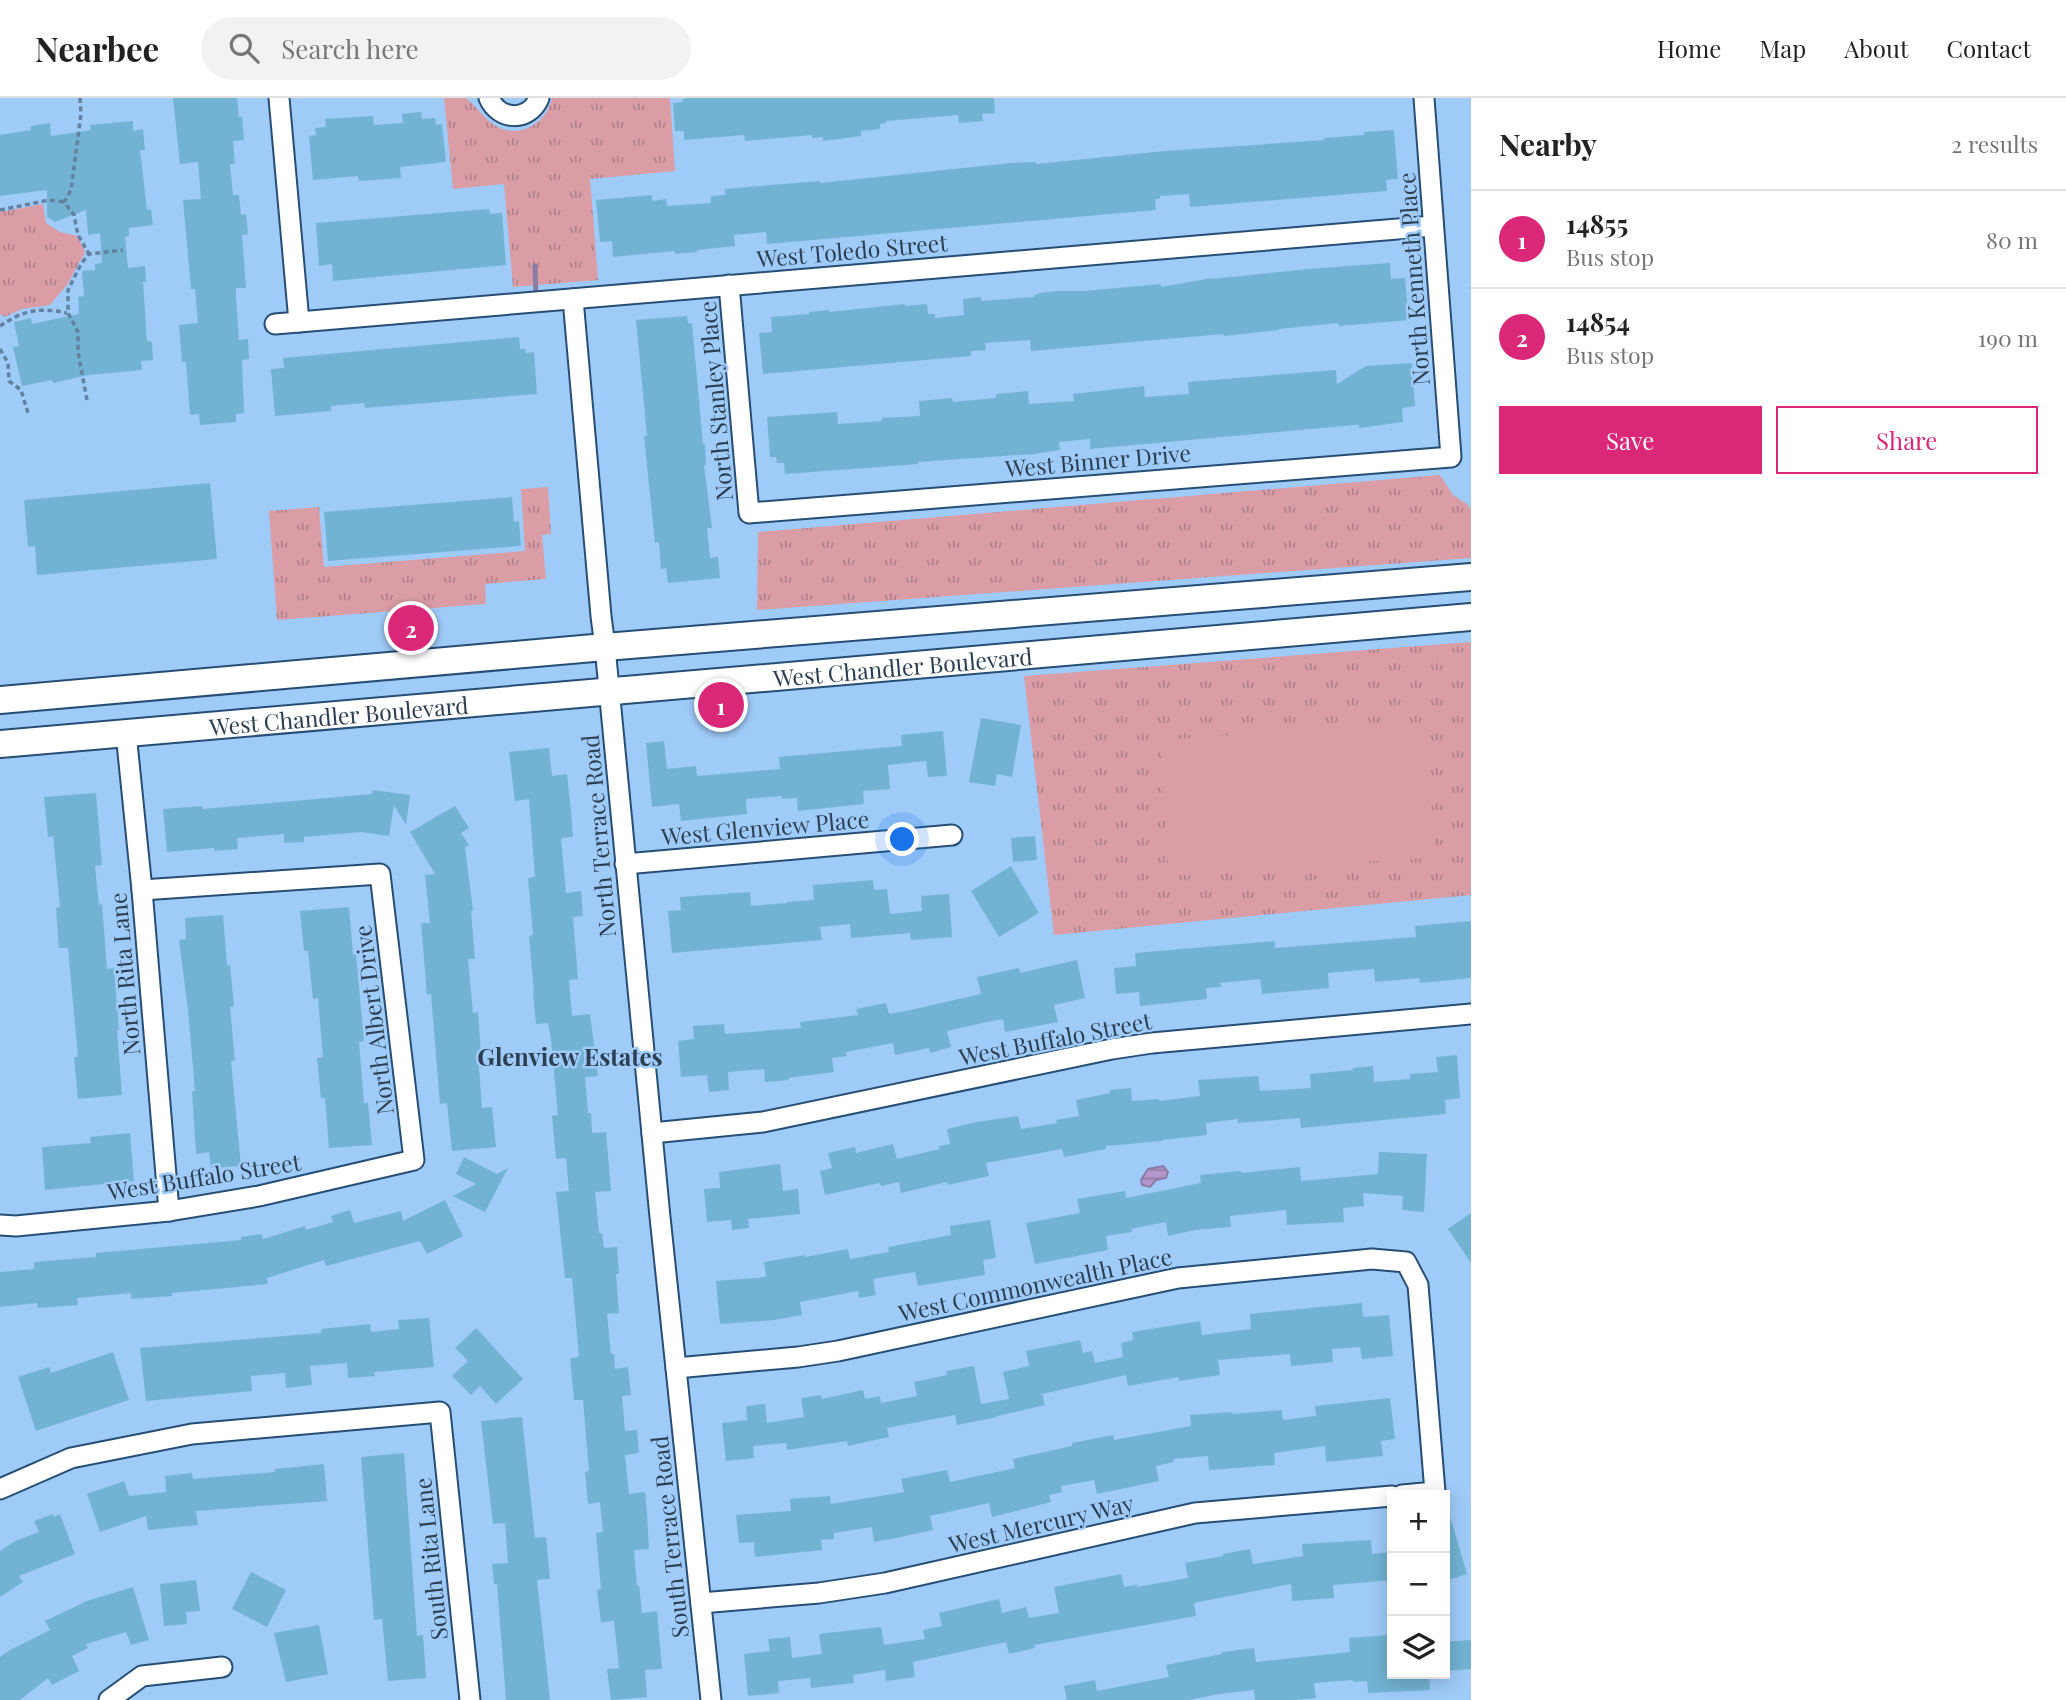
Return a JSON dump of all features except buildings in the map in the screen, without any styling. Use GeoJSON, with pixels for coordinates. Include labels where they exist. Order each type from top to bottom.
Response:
{"type":"FeatureCollection","features":[{"type":"Feature","properties":{"kind":"main road","name":"West Chandler Boulevard"},"geometry":{"type":"LineString","coordinates":[[0,700],[605,647],[1471,577]]}},
{"type":"Feature","properties":{"kind":"main road","name":"West Chandler Boulevard"},"geometry":{"type":"LineString","coordinates":[[0,744],[1471,617]]}},
{"type":"Feature","properties":{"kind":"street"},"geometry":{"type":"LineString","coordinates":[[279,98],[299,322]]}},
{"type":"Feature","properties":{"kind":"street"},"geometry":{"type":"LineString","coordinates":[[489,98],[498,111],[514,116],[531,110],[539,98]]}},
{"type":"Feature","properties":{"kind":"street","name":"North Kenneth Place"},"geometry":{"type":"LineString","coordinates":[[1424,98],[1451,457]]}},
{"type":"Feature","properties":{"kind":"street","name":"West Toledo Street"},"geometry":{"type":"LineString","coordinates":[[275,324],[1433,226]]}},
{"type":"Feature","properties":{"kind":"street","name":"North Stanley Place"},"geometry":{"type":"LineString","coordinates":[[729,285],[749,513]]}},
{"type":"Feature","properties":{"kind":"street","name":"North Terrace Road"},"geometry":{"type":"LineString","coordinates":[[573,299],[600,613],[676,1368]]}},
{"type":"Feature","properties":{"kind":"street","name":"West Binner Drive"},"geometry":{"type":"LineString","coordinates":[[749,513],[1451,457]]}},
{"type":"Feature","properties":{"kind":"street","name":"North Rita Lane"},"geometry":{"type":"LineString","coordinates":[[126,733],[169,1211]]}},
{"type":"Feature","properties":{"kind":"street","name":"West Glenview Place"},"geometry":{"type":"LineString","coordinates":[[625,864],[952,835]]}},
{"type":"Feature","properties":{"kind":"street","name":"North Albert Drive"},"geometry":{"type":"LineString","coordinates":[[142,890],[380,874],[414,1160]]}},
{"type":"Feature","properties":{"kind":"street","name":"West Buffalo Street"},"geometry":{"type":"LineString","coordinates":[[652,1133],[763,1122],[1152,1043],[1471,1014]]}},
{"type":"Feature","properties":{"kind":"street","name":"West Buffalo Street"},"geometry":{"type":"LineString","coordinates":[[0,1225],[16,1226],[169,1211],[259,1196],[414,1160]]}},
{"type":"Feature","properties":{"kind":"street","name":"West Commonwealth Place"},"geometry":{"type":"LineString","coordinates":[[676,1368],[838,1351],[1178,1278],[1372,1259],[1406,1262],[1418,1285],[1436,1490]]}},
{"type":"Feature","properties":{"kind":"street","name":"South Terrace Road"},"geometry":{"type":"LineString","coordinates":[[676,1368],[711,1700]]}},
{"type":"Feature","properties":{"kind":"street","name":"South Rita Lane"},"geometry":{"type":"LineString","coordinates":[[0,1489],[71,1458],[192,1434],[440,1412],[470,1700]]}},
{"type":"Feature","properties":{"kind":"street","name":"West Mercury Way"},"geometry":{"type":"LineString","coordinates":[[701,1603],[885,1583],[1195,1513],[1387,1496]]}},
{"type":"Feature","properties":{"kind":"street"},"geometry":{"type":"LineString","coordinates":[[108,1700],[142,1676],[222,1667]]}},
{"type":"Feature","properties":{"kind":"path"},"geometry":{"type":"LineString","coordinates":[[64,202],[71,190],[81,114],[80,98]]}},
{"type":"Feature","properties":{"kind":"path"},"geometry":{"type":"LineString","coordinates":[[0,210],[49,200],[64,202],[74,215],[78,235],[89,254]]}},
{"type":"Feature","properties":{"kind":"path"},"geometry":{"type":"LineString","coordinates":[[87,400],[78,352],[78,332],[68,313],[68,290],[89,254],[123,250]]}},
{"type":"Feature","properties":{"kind":"path"},"geometry":{"type":"LineString","coordinates":[[0,326],[31,310],[68,313]]}},
{"type":"Feature","properties":{"kind":"path"},"geometry":{"type":"LineString","coordinates":[[0,349],[8,363],[9,381],[21,390],[28,413]]}},
{"type":"Feature","properties":{"kind":"green space"},"geometry":{"type":"Polygon","coordinates":[[[444,98],[466,98],[498,127],[518,131],[536,124],[549,108],[552,98],[670,98],[675,171],[590,179],[598,280],[513,287],[504,184],[453,189],[444,98]]]}},
{"type":"Feature","properties":{"kind":"green space"},"geometry":{"type":"Polygon","coordinates":[[[43,204],[46,223],[60,232],[78,236],[85,252],[67,285],[50,305],[22,309],[5,317],[0,314],[0,212],[43,204]]]}},
{"type":"Feature","properties":{"kind":"green space"},"geometry":{"type":"Polygon","coordinates":[[[1440,475],[1453,495],[1471,510],[1471,558],[757,610],[758,532],[1440,475]]]}},
{"type":"Feature","properties":{"kind":"green space"},"geometry":{"type":"Polygon","coordinates":[[[548,487],[551,534],[542,535],[546,579],[485,584],[486,604],[277,620],[269,511],[319,507],[324,567],[525,551],[521,489],[548,487]]]}},
{"type":"Feature","properties":{"kind":"green space"},"geometry":{"type":"Polygon","coordinates":[[[1471,642],[1471,895],[1054,935],[1024,676],[1471,642]]]}},
{"type":"Feature","properties":{"kind":"green space"},"geometry":{"type":"Polygon","coordinates":[[[1426,722],[1435,857],[1169,876],[1160,740],[1426,722]]]}},
{"type":"Feature","properties":{"kind":"shaded area"},"geometry":{"type":"Polygon","coordinates":[[[1163,1166],[1168,1172],[1166,1178],[1156,1180],[1150,1187],[1142,1185],[1141,1180],[1148,1169],[1163,1166]]]}},
{"type":"Feature","properties":{"kind":"waterway"},"geometry":{"type":"LineString","coordinates":[[535,266],[536,299]]}},
{"type":"Feature","properties":{"kind":"place","name":"14854"},"geometry":{"type":"Point","coordinates":[411,628]}},
{"type":"Feature","properties":{"kind":"place","name":"14855"},"geometry":{"type":"Point","coordinates":[721,705]}},
{"type":"Feature","properties":{"kind":"district","name":"Glenview Estates"},"geometry":{"type":"Point","coordinates":[570,1056]}}]}
